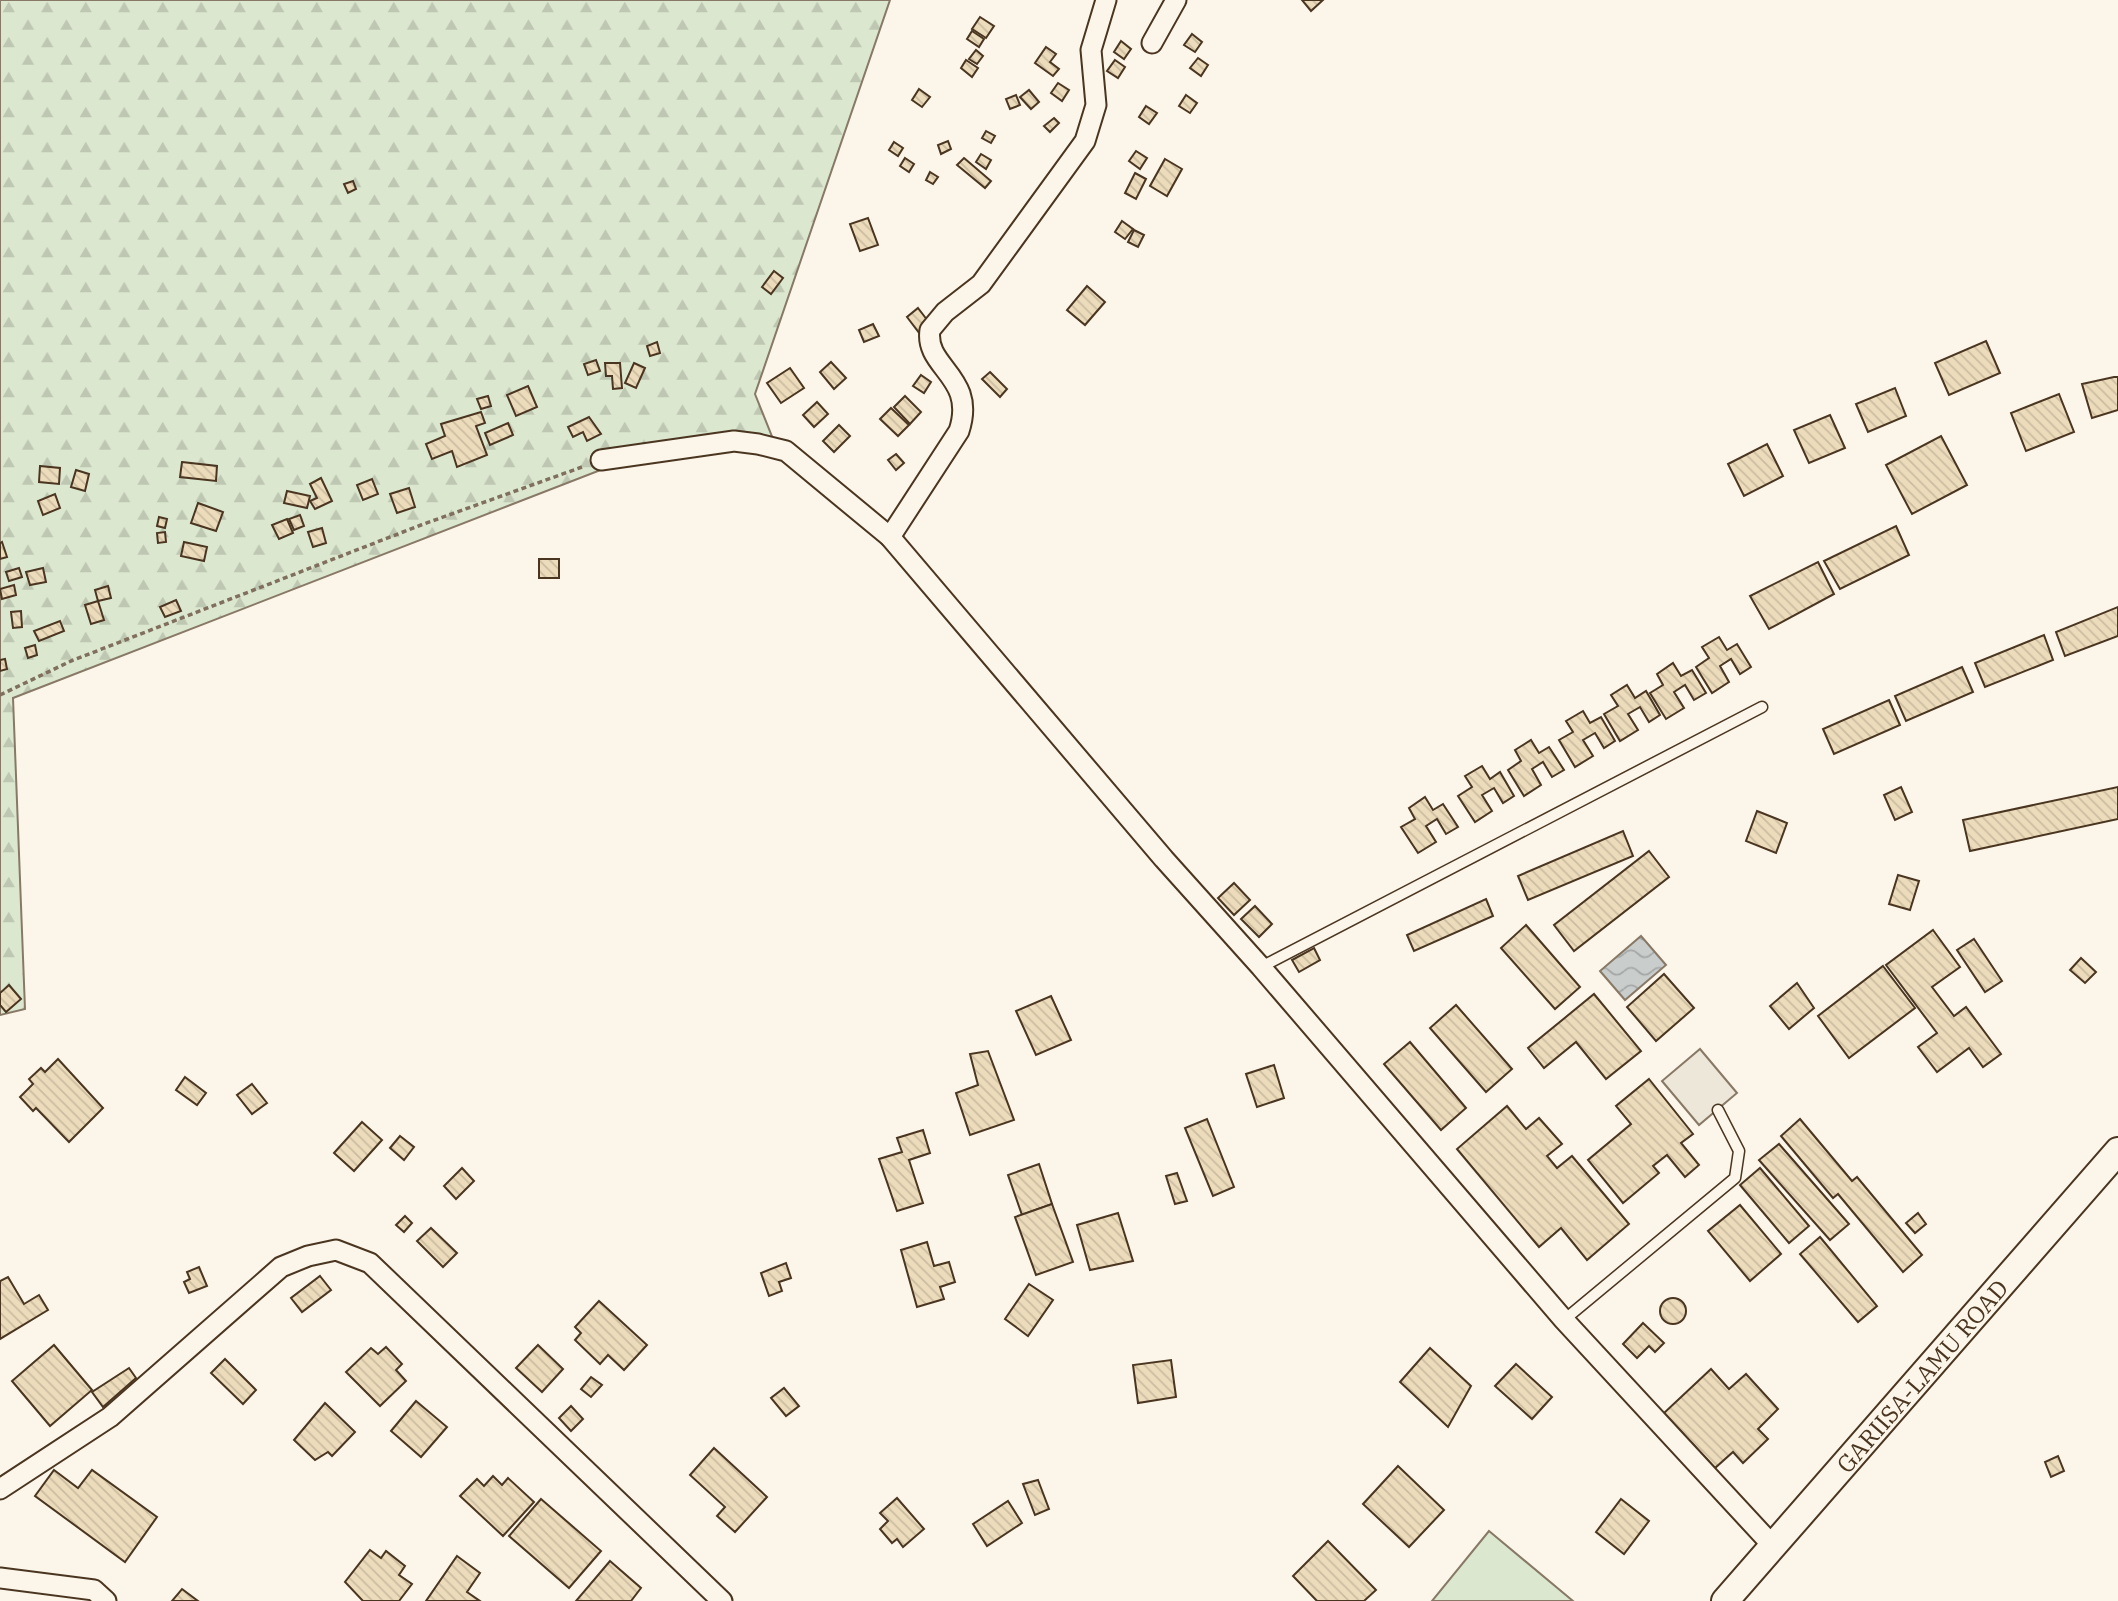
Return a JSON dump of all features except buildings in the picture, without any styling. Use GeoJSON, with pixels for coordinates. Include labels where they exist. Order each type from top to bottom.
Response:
{"type":"FeatureCollection","features":[{"type":"Feature","properties":{"kind":"street"},"geometry":{"type":"LineString","coordinates":[[890,537],[959,431],[965,412],[962,394],[928,339],[930,330],[945,312],[981,284],[1084,141],[1096,105],[1091,50],[1106,0]]}},
{"type":"Feature","properties":{"kind":"street"},"geometry":{"type":"LineString","coordinates":[[1152,43],[1176,0]]}},
{"type":"Feature","properties":{"kind":"street"},"geometry":{"type":"LineString","coordinates":[[601,460],[734,441],[786,451],[890,537],[1164,859],[1261,967],[1564,1320],[1773,1546]]}},
{"type":"Feature","properties":{"kind":"street","name":"GARIISA-LAMU ROAD"},"geometry":{"type":"LineString","coordinates":[[1725,1601],[2118,1151]]}},
{"type":"Feature","properties":{"kind":"street"},"geometry":{"type":"LineString","coordinates":[[0,1489],[110,1417],[281,1267],[308,1256],[336,1250],[370,1264],[722,1601]]}},
{"type":"Feature","properties":{"kind":"street"},"geometry":{"type":"LineString","coordinates":[[0,1578],[94,1590],[106,1601]]}},
{"type":"Feature","properties":{"kind":"lane"},"geometry":{"type":"LineString","coordinates":[[1261,967],[1762,707]]}},
{"type":"Feature","properties":{"kind":"lane"},"geometry":{"type":"LineString","coordinates":[[1564,1320],[1735,1178],[1739,1151],[1718,1110]]}},
{"type":"Feature","properties":{"kind":"path"},"geometry":{"type":"LineString","coordinates":[[0,695],[71,662],[421,525],[601,460]]}},
{"type":"Feature","properties":{"kind":"green space"},"geometry":{"type":"Polygon","coordinates":[[[0,0],[890,0],[755,394],[775,444],[616,464],[13,698],[25,1009],[0,1015],[0,0]]]}},
{"type":"Feature","properties":{"kind":"green space"},"geometry":{"type":"Polygon","coordinates":[[[1489,1531],[1573,1601],[1432,1601],[1489,1531]]]}},
{"type":"Feature","properties":{"kind":"shaded area"},"geometry":{"type":"Polygon","coordinates":[[[1700,1049],[1737,1093],[1699,1125],[1662,1081],[1700,1049]]]}},
{"type":"Feature","properties":{"kind":"water"},"geometry":{"type":"Polygon","coordinates":[[[1641,936],[1666,965],[1625,1000],[1600,971],[1641,936]]]}}]}
